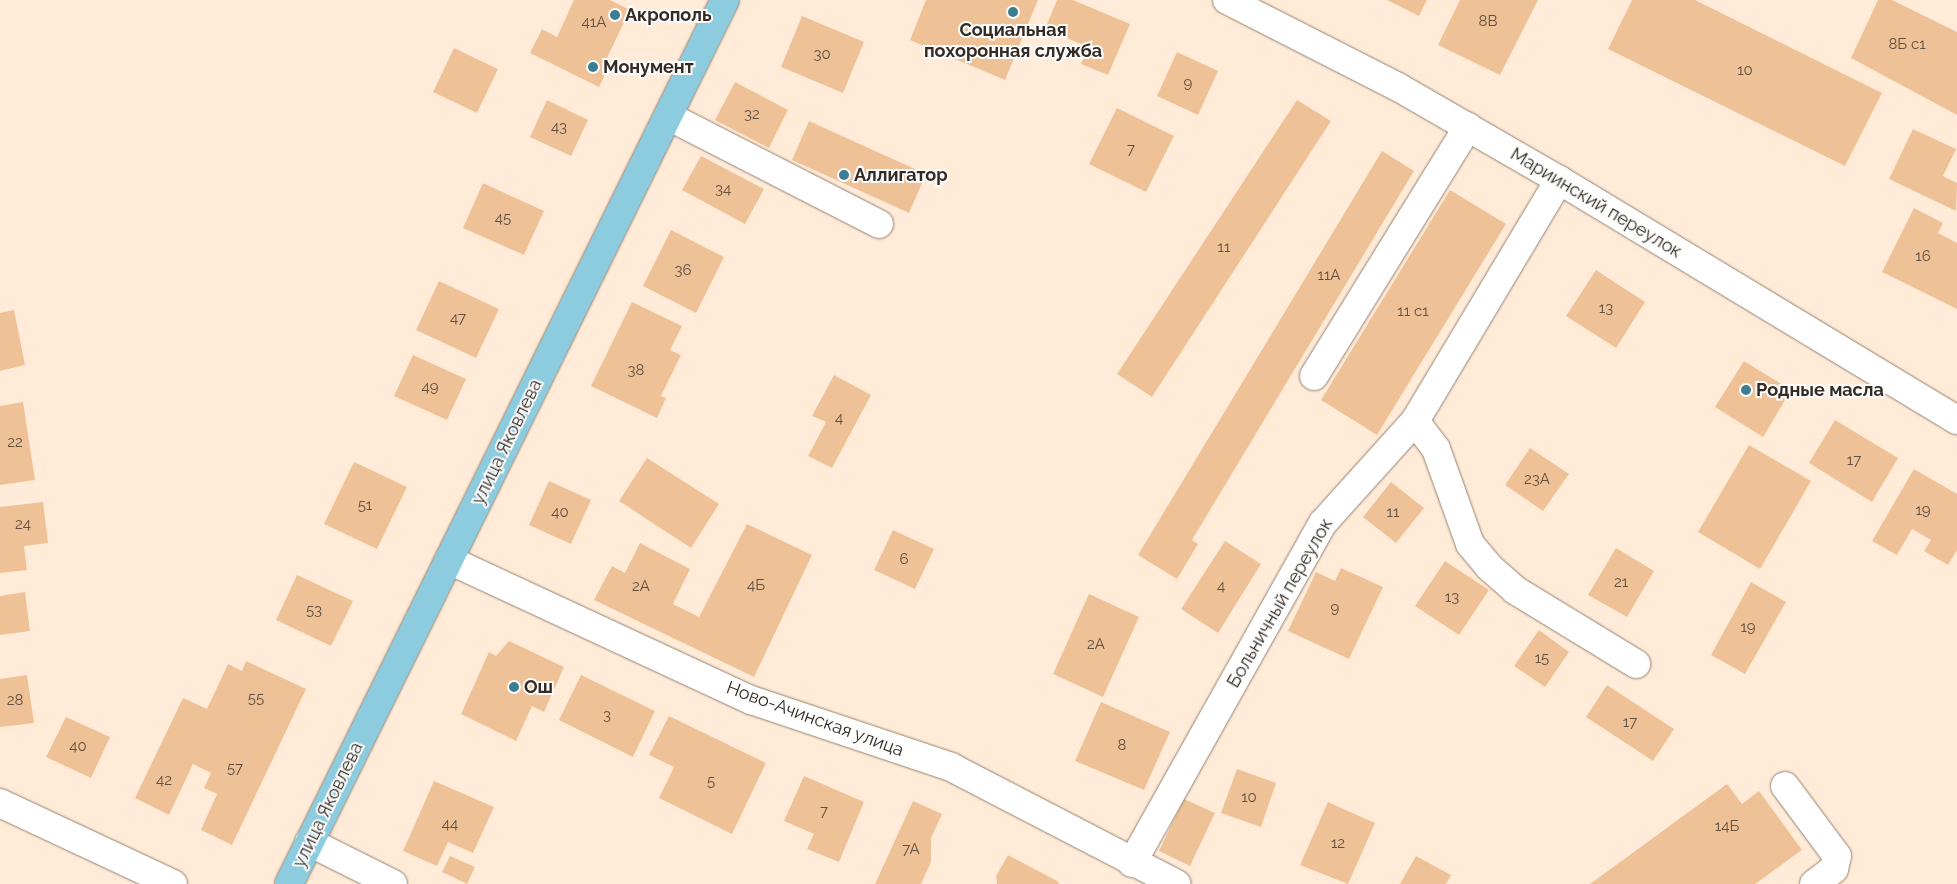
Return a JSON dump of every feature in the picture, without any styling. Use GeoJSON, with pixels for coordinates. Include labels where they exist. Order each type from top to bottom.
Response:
{"type":"FeatureCollection","features":[{"type":"Feature","properties":{"kind":"main road","name":"улица Яковлева"},"geometry":{"type":"LineString","coordinates":[[289,884],[725,0]]}},
{"type":"Feature","properties":{"kind":"street","name":"Мариинский переулок"},"geometry":{"type":"LineString","coordinates":[[1227,0],[1398,87],[1468,127],[1957,420]]}},
{"type":"Feature","properties":{"kind":"street"},"geometry":{"type":"LineString","coordinates":[[668,116],[879,224]]}},
{"type":"Feature","properties":{"kind":"street"},"geometry":{"type":"LineString","coordinates":[[1314,376],[1468,127]]}},
{"type":"Feature","properties":{"kind":"street","name":"Больничный переулок"},"geometry":{"type":"LineString","coordinates":[[1132,863],[1323,523],[1415,421],[1559,180]]}},
{"type":"Feature","properties":{"kind":"street"},"geometry":{"type":"LineString","coordinates":[[1415,421],[1436,449],[1470,544],[1489,567],[1516,590],[1636,664]]}},
{"type":"Feature","properties":{"kind":"street","name":"Ново-Ачинская улица"},"geometry":{"type":"LineString","coordinates":[[449,560],[751,700],[951,767],[1132,863],[1177,884]]}},
{"type":"Feature","properties":{"kind":"street"},"geometry":{"type":"LineString","coordinates":[[1785,786],[1837,856],[1834,869],[1814,884]]}},
{"type":"Feature","properties":{"kind":"street"},"geometry":{"type":"LineString","coordinates":[[0,803],[173,884]]}},
{"type":"Feature","properties":{"kind":"street"},"geometry":{"type":"LineString","coordinates":[[309,842],[393,884]]}},
{"type":"Feature","properties":{"kind":"building"},"geometry":{"type":"Polygon","coordinates":[[[574,0],[610,0],[630,10],[606,60],[611,62],[599,87],[530,53],[542,29],[557,37],[574,0]]]}},
{"type":"Feature","properties":{"kind":"building"},"geometry":{"type":"Polygon","coordinates":[[[926,0],[1038,0],[1005,80],[910,40],[926,0]]]}},
{"type":"Feature","properties":{"kind":"building"},"geometry":{"type":"Polygon","coordinates":[[[1057,0],[1073,0],[1130,24],[1108,75],[1081,64],[1088,47],[1045,29],[1057,0]]]}},
{"type":"Feature","properties":{"kind":"building"},"geometry":{"type":"Polygon","coordinates":[[[1387,0],[1427,0],[1419,16],[1387,0]]]}},
{"type":"Feature","properties":{"kind":"building"},"geometry":{"type":"Polygon","coordinates":[[[1460,0],[1538,0],[1500,75],[1438,45],[1460,0]]]}},
{"type":"Feature","properties":{"kind":"building"},"geometry":{"type":"Polygon","coordinates":[[[1632,0],[1695,0],[1882,93],[1845,166],[1608,49],[1632,0]]]}},
{"type":"Feature","properties":{"kind":"building"},"geometry":{"type":"Polygon","coordinates":[[[1878,0],[1892,0],[1957,32],[1957,115],[1851,58],[1878,0]]]}},
{"type":"Feature","properties":{"kind":"building"},"geometry":{"type":"Polygon","coordinates":[[[802,16],[864,42],[843,93],[781,67],[802,16]]]}},
{"type":"Feature","properties":{"kind":"building"},"geometry":{"type":"Polygon","coordinates":[[[454,48],[498,69],[477,113],[433,92],[454,48]]]}},
{"type":"Feature","properties":{"kind":"building"},"geometry":{"type":"Polygon","coordinates":[[[1177,52],[1218,71],[1198,115],[1157,96],[1177,52]]]}},
{"type":"Feature","properties":{"kind":"building"},"geometry":{"type":"Polygon","coordinates":[[[735,82],[788,110],[769,148],[715,120],[735,82]]]}},
{"type":"Feature","properties":{"kind":"building"},"geometry":{"type":"Polygon","coordinates":[[[547,100],[588,120],[571,156],[530,137],[547,100]]]}},
{"type":"Feature","properties":{"kind":"building"},"geometry":{"type":"Polygon","coordinates":[[[1297,100],[1331,121],[1152,397],[1117,374],[1297,100]]]}},
{"type":"Feature","properties":{"kind":"building"},"geometry":{"type":"Polygon","coordinates":[[[1117,108],[1174,136],[1146,192],[1089,164],[1117,108]]]}},
{"type":"Feature","properties":{"kind":"building"},"geometry":{"type":"Polygon","coordinates":[[[809,121],[926,174],[909,213],[792,160],[809,121]]]}},
{"type":"Feature","properties":{"kind":"building"},"geometry":{"type":"Polygon","coordinates":[[[1913,129],[1956,149],[1943,176],[1957,183],[1956,211],[1889,179],[1913,129]]]}},
{"type":"Feature","properties":{"kind":"building"},"geometry":{"type":"Polygon","coordinates":[[[1382,151],[1414,171],[1192,540],[1198,544],[1177,579],[1138,555],[1382,151]]]}},
{"type":"Feature","properties":{"kind":"building"},"geometry":{"type":"Polygon","coordinates":[[[701,156],[764,189],[745,224],[682,190],[701,156]]]}},
{"type":"Feature","properties":{"kind":"building"},"geometry":{"type":"Polygon","coordinates":[[[483,183],[544,211],[524,255],[463,228],[483,183]]]}},
{"type":"Feature","properties":{"kind":"building"},"geometry":{"type":"Polygon","coordinates":[[[1450,190],[1506,224],[1377,435],[1321,400],[1450,190]]]}},
{"type":"Feature","properties":{"kind":"building"},"geometry":{"type":"Polygon","coordinates":[[[1914,208],[1943,223],[1938,233],[1957,243],[1957,309],[1882,272],[1914,208]]]}},
{"type":"Feature","properties":{"kind":"building"},"geometry":{"type":"Polygon","coordinates":[[[671,230],[724,257],[696,313],[643,286],[671,230]]]}},
{"type":"Feature","properties":{"kind":"building"},"geometry":{"type":"Polygon","coordinates":[[[1596,270],[1645,302],[1616,348],[1566,316],[1596,270]]]}},
{"type":"Feature","properties":{"kind":"building"},"geometry":{"type":"Polygon","coordinates":[[[439,281],[499,309],[476,358],[416,330],[439,281]]]}},
{"type":"Feature","properties":{"kind":"building"},"geometry":{"type":"Polygon","coordinates":[[[632,302],[682,326],[670,350],[681,355],[661,396],[666,398],[657,418],[591,386],[632,302]]]}},
{"type":"Feature","properties":{"kind":"building"},"geometry":{"type":"Polygon","coordinates":[[[14,310],[25,365],[0,371],[0,313],[14,310]]]}},
{"type":"Feature","properties":{"kind":"building"},"geometry":{"type":"Polygon","coordinates":[[[413,355],[466,379],[447,420],[394,396],[413,355]]]}},
{"type":"Feature","properties":{"kind":"building"},"geometry":{"type":"Polygon","coordinates":[[[1744,361],[1791,390],[1763,437],[1715,407],[1744,361]]]}},
{"type":"Feature","properties":{"kind":"building"},"geometry":{"type":"Polygon","coordinates":[[[834,375],[871,395],[832,468],[808,456],[826,422],[812,416],[834,375]]]}},
{"type":"Feature","properties":{"kind":"building"},"geometry":{"type":"Polygon","coordinates":[[[23,402],[35,480],[0,485],[0,406],[23,402]]]}},
{"type":"Feature","properties":{"kind":"building"},"geometry":{"type":"Polygon","coordinates":[[[1835,420],[1898,458],[1872,502],[1809,463],[1835,420]]]}},
{"type":"Feature","properties":{"kind":"building"},"geometry":{"type":"Polygon","coordinates":[[[1749,445],[1811,481],[1760,569],[1698,532],[1749,445]]]}},
{"type":"Feature","properties":{"kind":"building"},"geometry":{"type":"Polygon","coordinates":[[[1530,448],[1569,474],[1543,511],[1505,485],[1530,448]]]}},
{"type":"Feature","properties":{"kind":"building"},"geometry":{"type":"Polygon","coordinates":[[[647,458],[719,504],[691,548],[619,501],[647,458]]]}},
{"type":"Feature","properties":{"kind":"building"},"geometry":{"type":"Polygon","coordinates":[[[354,462],[407,487],[377,549],[324,524],[354,462]]]}},
{"type":"Feature","properties":{"kind":"building"},"geometry":{"type":"Polygon","coordinates":[[[1914,469],[1957,494],[1957,550],[1948,565],[1924,551],[1931,540],[1912,529],[1897,555],[1872,541],[1914,469]]]}},
{"type":"Feature","properties":{"kind":"building"},"geometry":{"type":"Polygon","coordinates":[[[549,481],[591,500],[571,544],[529,525],[549,481]]]}},
{"type":"Feature","properties":{"kind":"building"},"geometry":{"type":"Polygon","coordinates":[[[1391,482],[1424,508],[1396,543],[1363,517],[1391,482]]]}},
{"type":"Feature","properties":{"kind":"building"},"geometry":{"type":"Polygon","coordinates":[[[43,502],[48,543],[24,546],[27,570],[0,573],[0,507],[43,502]]]}},
{"type":"Feature","properties":{"kind":"building"},"geometry":{"type":"Polygon","coordinates":[[[747,524],[812,555],[754,677],[594,600],[612,566],[625,573],[640,543],[690,569],[673,604],[699,617],[747,524]]]}},
{"type":"Feature","properties":{"kind":"building"},"geometry":{"type":"Polygon","coordinates":[[[893,530],[934,549],[915,589],[874,570],[893,530]]]}},
{"type":"Feature","properties":{"kind":"building"},"geometry":{"type":"Polygon","coordinates":[[[1225,541],[1261,564],[1218,633],[1181,609],[1225,541]]]}},
{"type":"Feature","properties":{"kind":"building"},"geometry":{"type":"Polygon","coordinates":[[[1616,548],[1654,571],[1627,617],[1588,595],[1616,548]]]}},
{"type":"Feature","properties":{"kind":"building"},"geometry":{"type":"Polygon","coordinates":[[[1445,561],[1489,590],[1459,635],[1415,606],[1445,561]]]}},
{"type":"Feature","properties":{"kind":"building"},"geometry":{"type":"Polygon","coordinates":[[[1341,568],[1383,587],[1349,659],[1288,631],[1316,572],[1335,581],[1341,568]]]}},
{"type":"Feature","properties":{"kind":"building"},"geometry":{"type":"Polygon","coordinates":[[[297,575],[353,601],[331,646],[276,620],[297,575]]]}},
{"type":"Feature","properties":{"kind":"building"},"geometry":{"type":"Polygon","coordinates":[[[1751,582],[1786,602],[1745,674],[1711,655],[1751,582]]]}},
{"type":"Feature","properties":{"kind":"building"},"geometry":{"type":"Polygon","coordinates":[[[25,592],[30,631],[0,635],[0,596],[25,592]]]}},
{"type":"Feature","properties":{"kind":"building"},"geometry":{"type":"Polygon","coordinates":[[[1089,594],[1139,617],[1103,697],[1053,674],[1089,594]]]}},
{"type":"Feature","properties":{"kind":"building"},"geometry":{"type":"Polygon","coordinates":[[[1539,630],[1569,652],[1545,687],[1514,666],[1539,630]]]}},
{"type":"Feature","properties":{"kind":"building","name":"Ош"},"geometry":{"type":"Polygon","coordinates":[[[509,641],[564,667],[544,712],[532,706],[516,741],[461,714],[489,652],[496,656],[509,641]]]}},
{"type":"Feature","properties":{"kind":"building"},"geometry":{"type":"Polygon","coordinates":[[[246,661],[306,689],[232,845],[201,830],[217,794],[204,788],[211,773],[193,764],[169,815],[135,798],[183,698],[207,709],[228,664],[242,671],[246,661]]]}},
{"type":"Feature","properties":{"kind":"building"},"geometry":{"type":"Polygon","coordinates":[[[27,675],[34,723],[0,727],[0,679],[27,675]]]}},
{"type":"Feature","properties":{"kind":"building"},"geometry":{"type":"Polygon","coordinates":[[[581,675],[655,711],[633,757],[559,720],[581,675]]]}},
{"type":"Feature","properties":{"kind":"building"},"geometry":{"type":"Polygon","coordinates":[[[1607,685],[1674,729],[1653,761],[1586,717],[1607,685]]]}},
{"type":"Feature","properties":{"kind":"building"},"geometry":{"type":"Polygon","coordinates":[[[1101,702],[1170,732],[1144,790],[1075,761],[1101,702]]]}},
{"type":"Feature","properties":{"kind":"building"},"geometry":{"type":"Polygon","coordinates":[[[669,716],[766,763],[732,834],[659,798],[674,767],[649,755],[669,716]]]}},
{"type":"Feature","properties":{"kind":"building"},"geometry":{"type":"Polygon","coordinates":[[[66,717],[110,737],[91,778],[46,757],[66,717]]]}},
{"type":"Feature","properties":{"kind":"building"},"geometry":{"type":"Polygon","coordinates":[[[1237,769],[1276,783],[1261,827],[1221,813],[1237,769]]]}},
{"type":"Feature","properties":{"kind":"building"},"geometry":{"type":"Polygon","coordinates":[[[804,776],[864,802],[839,862],[807,849],[814,834],[784,821],[804,776]]]}},
{"type":"Feature","properties":{"kind":"building"},"geometry":{"type":"Polygon","coordinates":[[[434,781],[494,807],[473,853],[448,842],[437,866],[403,851],[434,781]]]}},
{"type":"Feature","properties":{"kind":"building"},"geometry":{"type":"Polygon","coordinates":[[[1727,784],[1742,804],[1759,791],[1802,850],[1755,884],[1590,884],[1727,784]]]}},
{"type":"Feature","properties":{"kind":"building"},"geometry":{"type":"Polygon","coordinates":[[[1184,799],[1215,813],[1190,866],[1159,851],[1184,799]]]}},
{"type":"Feature","properties":{"kind":"building"},"geometry":{"type":"Polygon","coordinates":[[[913,801],[942,814],[931,838],[931,862],[921,884],[875,884],[913,801]]]}},
{"type":"Feature","properties":{"kind":"building"},"geometry":{"type":"Polygon","coordinates":[[[1328,802],[1375,823],[1348,884],[1300,865],[1328,802]]]}},
{"type":"Feature","properties":{"kind":"building"},"geometry":{"type":"Polygon","coordinates":[[[1008,855],[1059,882],[1058,884],[997,884],[996,876],[1008,855]]]}},
{"type":"Feature","properties":{"kind":"building"},"geometry":{"type":"Polygon","coordinates":[[[450,856],[475,867],[467,884],[442,872],[450,856]]]}},
{"type":"Feature","properties":{"kind":"building"},"geometry":{"type":"Polygon","coordinates":[[[1416,856],[1451,875],[1446,884],[1400,884],[1416,856]]]}},
{"type":"Feature","properties":{"kind":"place","name":"Социальная похоронная служба"},"geometry":{"type":"Point","coordinates":[1013,12]}},
{"type":"Feature","properties":{"kind":"place","name":"Акрополь"},"geometry":{"type":"Point","coordinates":[615,15]}},
{"type":"Feature","properties":{"kind":"place","name":"Монумент"},"geometry":{"type":"Point","coordinates":[593,67]}},
{"type":"Feature","properties":{"kind":"place","name":"Аллигатор"},"geometry":{"type":"Point","coordinates":[844,175]}},
{"type":"Feature","properties":{"kind":"place","name":"Родные масла"},"geometry":{"type":"Point","coordinates":[1746,390]}},
{"type":"Feature","properties":{"kind":"place","name":"Ош"},"geometry":{"type":"Point","coordinates":[514,687]}}]}
